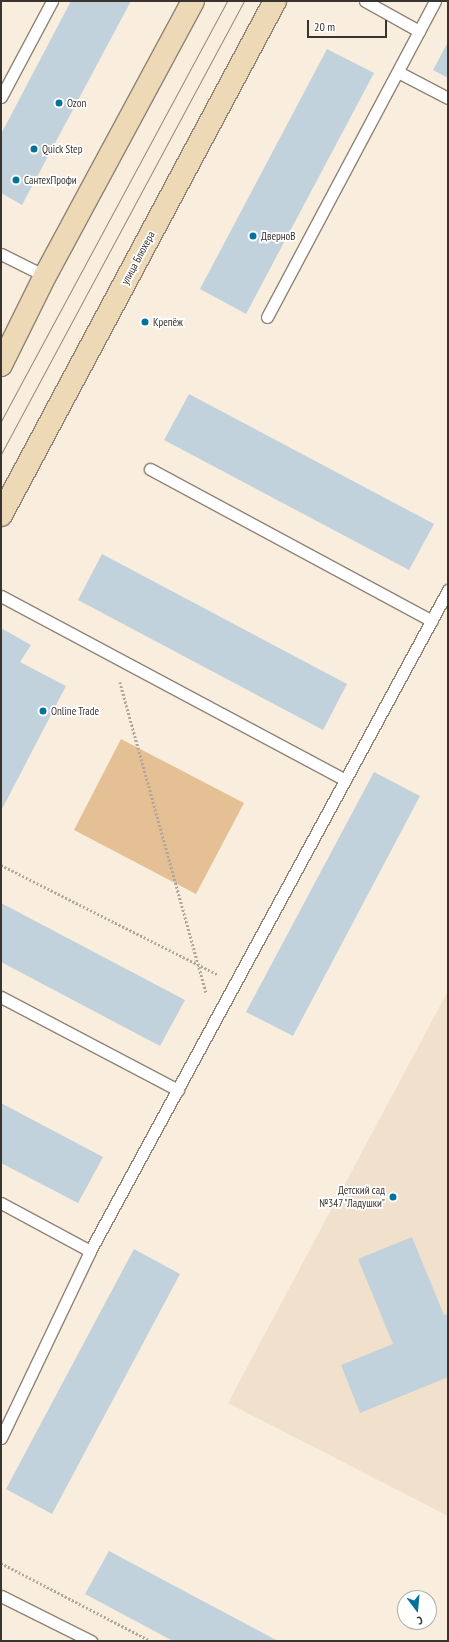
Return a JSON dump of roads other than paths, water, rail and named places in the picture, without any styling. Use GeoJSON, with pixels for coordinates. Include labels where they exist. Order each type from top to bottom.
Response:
{"type":"FeatureCollection","features":[{"type":"Feature","properties":{"kind":"street"},"geometry":{"type":"LineString","coordinates":[[1,365],[45,276],[193,1]]}},
{"type":"Feature","properties":{"kind":"street","name":"улица Блюхера"},"geometry":{"type":"LineString","coordinates":[[1,515],[275,1]]}},
{"type":"Feature","properties":{"kind":"lane"},"geometry":{"type":"LineString","coordinates":[[1,97],[52,1]]}},
{"type":"Feature","properties":{"kind":"lane"},"geometry":{"type":"LineString","coordinates":[[365,1],[420,31]]}},
{"type":"Feature","properties":{"kind":"lane"},"geometry":{"type":"LineString","coordinates":[[266,317],[435,1]]}},
{"type":"Feature","properties":{"kind":"lane"},"geometry":{"type":"LineString","coordinates":[[398,72],[448,98]]}},
{"type":"Feature","properties":{"kind":"lane"},"geometry":{"type":"LineString","coordinates":[[1,254],[45,276]]}},
{"type":"Feature","properties":{"kind":"lane"},"geometry":{"type":"LineString","coordinates":[[150,469],[432,621]]}},
{"type":"Feature","properties":{"kind":"lane"},"geometry":{"type":"LineString","coordinates":[[1,1438],[90,1251],[448,590]]}},
{"type":"Feature","properties":{"kind":"lane"},"geometry":{"type":"LineString","coordinates":[[1,596],[345,780]]}},
{"type":"Feature","properties":{"kind":"lane"},"geometry":{"type":"LineString","coordinates":[[1,997],[178,1090]]}},
{"type":"Feature","properties":{"kind":"lane"},"geometry":{"type":"LineString","coordinates":[[1,1203],[90,1251]]}},
{"type":"Feature","properties":{"kind":"lane"},"geometry":{"type":"LineString","coordinates":[[1,1596],[91,1641]]}},
{"type":"Feature","properties":{"kind":"tram line"},"geometry":{"type":"LineString","coordinates":[[1,421],[227,1]]}},
{"type":"Feature","properties":{"kind":"tram line"},"geometry":{"type":"LineString","coordinates":[[1,454],[244,1]]}},
{"type":"Feature","properties":{"kind":"place","name":"Ozon"},"geometry":{"type":"Point","coordinates":[59,103]}},
{"type":"Feature","properties":{"kind":"place","name":"Quick Step"},"geometry":{"type":"Point","coordinates":[34,149]}},
{"type":"Feature","properties":{"kind":"place","name":"СантехПрофи"},"geometry":{"type":"Point","coordinates":[16,180]}},
{"type":"Feature","properties":{"kind":"place","name":"ДверноВ"},"geometry":{"type":"Point","coordinates":[253,236]}},
{"type":"Feature","properties":{"kind":"place","name":"Крепёж"},"geometry":{"type":"Point","coordinates":[145,322]}},
{"type":"Feature","properties":{"kind":"place","name":"Online Trade"},"geometry":{"type":"Point","coordinates":[43,711]}},
{"type":"Feature","properties":{"kind":"place","name":"Детский сад №347 \"Ладушки\""},"geometry":{"type":"Point","coordinates":[393,1197]}}]}
